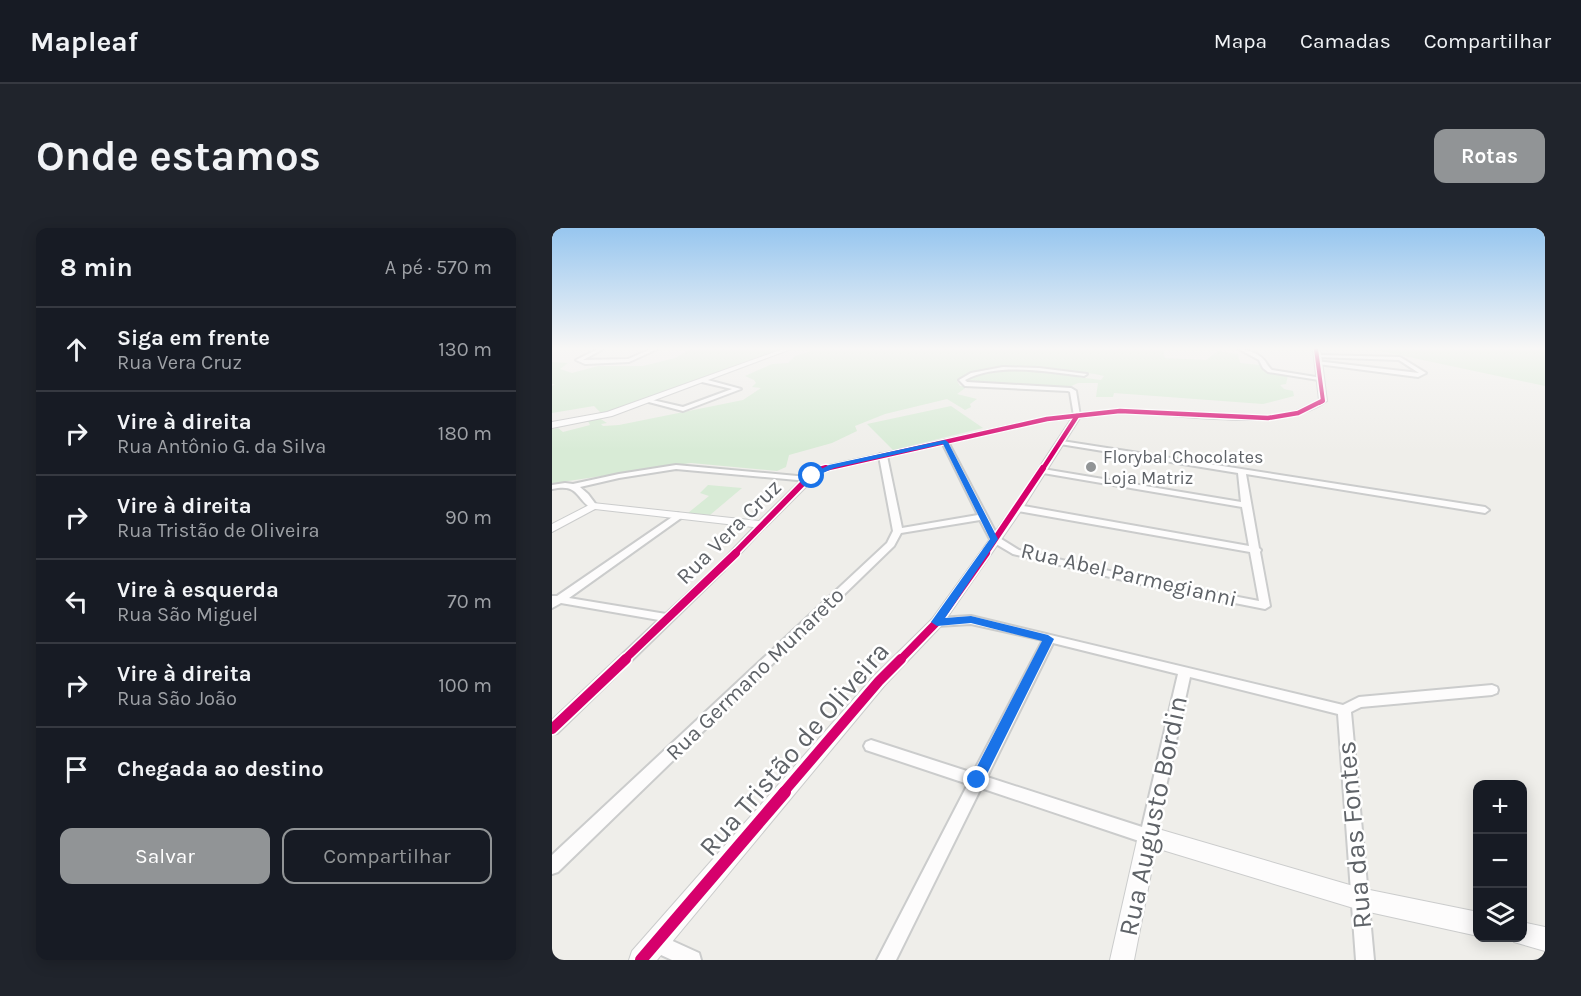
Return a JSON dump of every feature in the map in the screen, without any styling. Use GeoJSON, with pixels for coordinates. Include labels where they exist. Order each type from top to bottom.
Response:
{"type":"FeatureCollection","features":[{"type":"Feature","properties":{"kind":"street"},"geometry":{"type":"LineString","coordinates":[[552,425],[593,418],[698,383]]}},
{"type":"Feature","properties":{"kind":"street"},"geometry":{"type":"LineString","coordinates":[[648,401],[683,409],[726,395],[738,388],[714,383]]}},
{"type":"Feature","properties":{"kind":"street"},"geometry":{"type":"LineString","coordinates":[[962,383],[1069,389],[1073,391],[1077,416]]}},
{"type":"Feature","properties":{"kind":"street","name":"Rua Vera Cruz"},"geometry":{"type":"LineString","coordinates":[[552,729],[721,568],[808,479],[827,467],[945,442],[1020,423],[1120,411],[1202,413],[1256,418],[1280,417],[1298,413],[1321,403],[1323,399],[1320,383]]}},
{"type":"Feature","properties":{"kind":"street","name":"Rua Tristão de Oliveira"},"geometry":{"type":"LineString","coordinates":[[641,960],[879,681],[937,622],[1018,508],[1062,443],[1077,416]]}},
{"type":"Feature","properties":{"kind":"street"},"geometry":{"type":"LineString","coordinates":[[945,442],[994,539]]}},
{"type":"Feature","properties":{"kind":"street"},"geometry":{"type":"LineString","coordinates":[[1062,443],[1485,510]]}},
{"type":"Feature","properties":{"kind":"street"},"geometry":{"type":"LineString","coordinates":[[883,456],[898,531],[982,517]]}},
{"type":"Feature","properties":{"kind":"street"},"geometry":{"type":"LineString","coordinates":[[552,487],[568,484],[575,486],[676,467],[808,479]]}},
{"type":"Feature","properties":{"kind":"street"},"geometry":{"type":"LineString","coordinates":[[1043,471],[1246,505]]}},
{"type":"Feature","properties":{"kind":"street"},"geometry":{"type":"LineString","coordinates":[[1018,508],[1256,550],[1246,505],[1242,472]]}},
{"type":"Feature","properties":{"kind":"street"},"geometry":{"type":"LineString","coordinates":[[575,486],[593,506]]}},
{"type":"Feature","properties":{"kind":"street"},"geometry":{"type":"LineString","coordinates":[[552,529],[593,506],[762,525]]}},
{"type":"Feature","properties":{"kind":"street"},"geometry":{"type":"LineString","coordinates":[[554,601],[678,516]]}},
{"type":"Feature","properties":{"kind":"street","name":"Rua Germano Munareto"},"geometry":{"type":"LineString","coordinates":[[552,866],[891,544],[898,531]]}},
{"type":"Feature","properties":{"kind":"street","name":"Rua Abel Parmegianni"},"geometry":{"type":"LineString","coordinates":[[994,539],[1016,552],[1035,557],[1265,606],[1256,550]]}},
{"type":"Feature","properties":{"kind":"street"},"geometry":{"type":"LineString","coordinates":[[554,601],[666,618]]}},
{"type":"Feature","properties":{"kind":"street"},"geometry":{"type":"LineString","coordinates":[[937,622],[971,620],[1344,710],[1359,702],[1492,690]]}},
{"type":"Feature","properties":{"kind":"street"},"geometry":{"type":"LineString","coordinates":[[886,960],[1048,639]]}},
{"type":"Feature","properties":{"kind":"street","name":"Rua Augusto Bordin"},"geometry":{"type":"LineString","coordinates":[[1122,960],[1185,672]]}},
{"type":"Feature","properties":{"kind":"street","name":"Rua das Fontes"},"geometry":{"type":"LineString","coordinates":[[1344,710],[1365,960]]}},
{"type":"Feature","properties":{"kind":"street"},"geometry":{"type":"LineString","coordinates":[[871,746],[1148,836],[1360,899],[1473,923]]}},
{"type":"Feature","properties":{"kind":"street"},"geometry":{"type":"LineString","coordinates":[[1527,935],[1545,939]]}},
{"type":"Feature","properties":{"kind":"street"},"geometry":{"type":"LineString","coordinates":[[655,942],[692,960]]}},
{"type":"Feature","properties":{"kind":"green space"},"geometry":{"type":"Polygon","coordinates":[[[690,383],[603,415],[594,406],[552,413],[552,386],[555,384],[552,384],[690,383]]]}},
{"type":"Feature","properties":{"kind":"green space"},"geometry":{"type":"Polygon","coordinates":[[[756,383],[958,383],[960,386],[968,386],[957,394],[977,399],[970,404],[971,407],[965,410],[947,399],[885,414],[855,426],[857,431],[832,443],[789,455],[786,467],[777,471],[691,463],[568,481],[552,486],[552,429],[558,428],[563,432],[590,425],[588,421],[599,418],[607,423],[601,424],[603,426],[619,425],[743,400],[761,388],[752,387],[756,383]]]}},
{"type":"Feature","properties":{"kind":"green space"},"geometry":{"type":"Polygon","coordinates":[[[989,383],[1078,383],[1069,387],[989,383]]]}},
{"type":"Feature","properties":{"kind":"green space"},"geometry":{"type":"Polygon","coordinates":[[[1098,383],[1286,383],[1280,385],[1284,389],[1293,391],[1294,396],[1263,404],[1114,393],[1113,397],[1096,397],[1098,383]]]}},
{"type":"Feature","properties":{"kind":"green space"},"geometry":{"type":"Polygon","coordinates":[[[951,406],[983,428],[893,450],[867,424],[951,406]]]}},
{"type":"Feature","properties":{"kind":"green space"},"geometry":{"type":"Polygon","coordinates":[[[708,485],[742,488],[710,515],[688,513],[709,496],[700,493],[708,485]]]}},
{"type":"Feature","properties":{"kind":"cycle path"},"geometry":{"type":"LineString","coordinates":[[552,729],[721,568],[809,477],[819,470],[1047,419],[1120,411],[1268,418],[1298,413],[1323,401],[1321,383]]}},
{"type":"Feature","properties":{"kind":"cycle path"},"geometry":{"type":"LineString","coordinates":[[641,960],[879,681],[937,622],[1018,508],[1077,416]]}},
{"type":"Feature","properties":{"kind":"place","name":"Florybal Chocolates Loja Matriz"},"geometry":{"type":"Point","coordinates":[1091,467]}},
{"type":"Feature","properties":{"kind":"route"},"geometry":{"type":"LineString","coordinates":[[812,476],[819,470],[831,466],[945,442],[994,539],[937,622],[955,619],[971,620],[1048,639],[977,780]]}}]}
